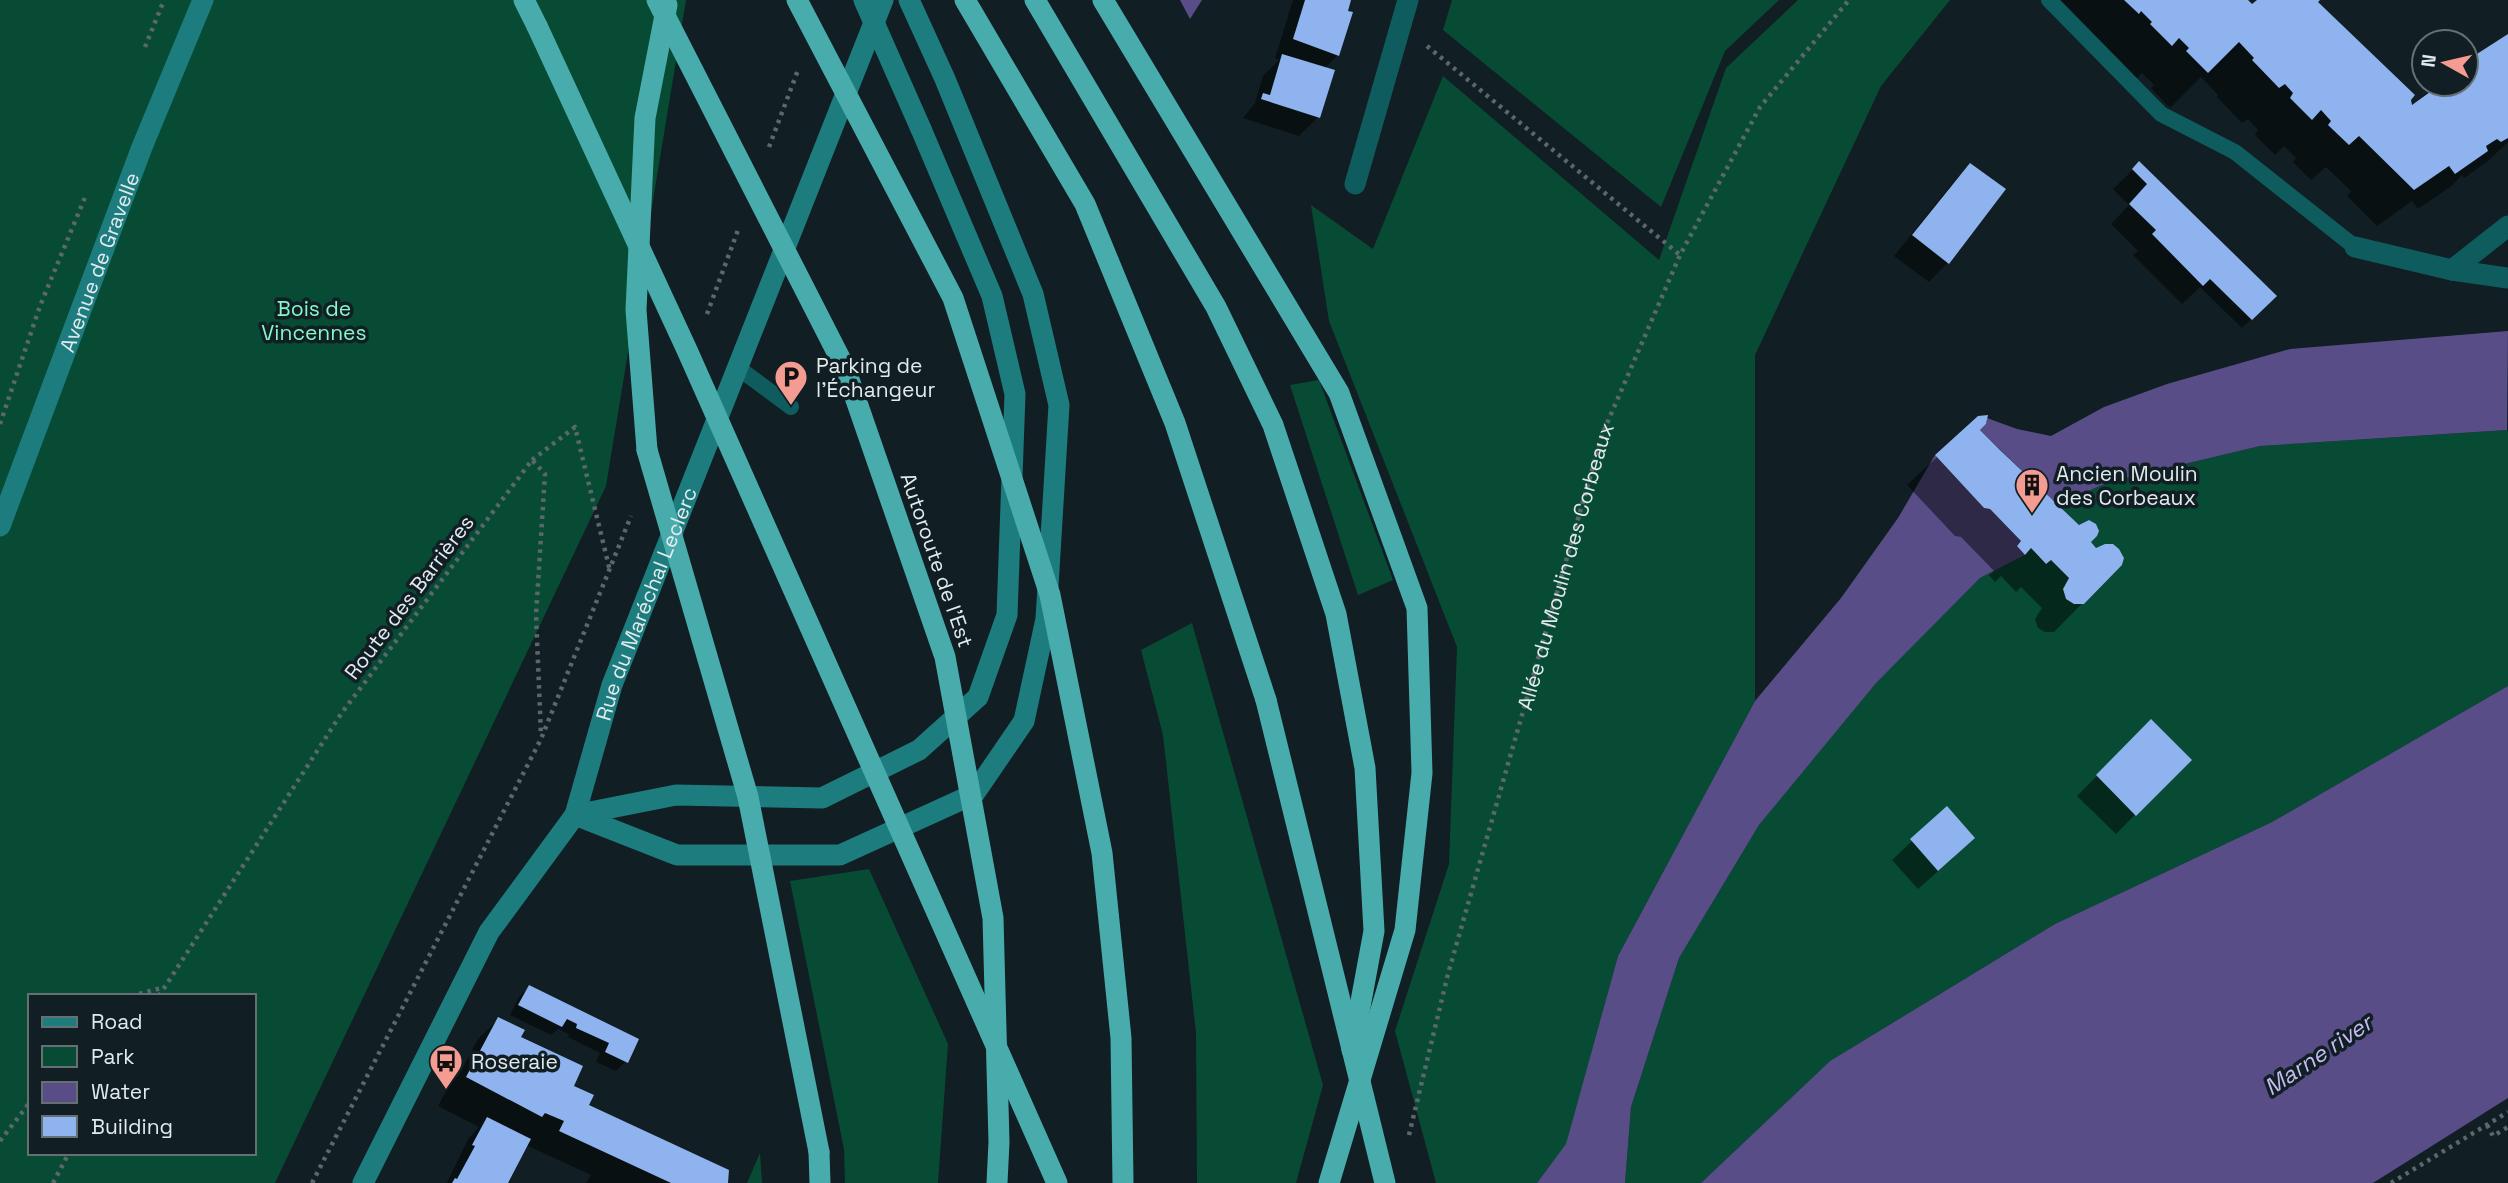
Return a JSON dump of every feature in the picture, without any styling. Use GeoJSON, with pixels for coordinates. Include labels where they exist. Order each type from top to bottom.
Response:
{"type":"FeatureCollection","features":[{"type":"Feature","properties":{"kind":"highway"},"geometry":{"type":"LineString","coordinates":[[524,0],[687,350],[1057,1183]]}},
{"type":"Feature","properties":{"kind":"highway","name":"Autoroute de l’Est"},"geometry":{"type":"LineString","coordinates":[[657,0],[845,368],[945,657],[993,918],[999,1142],[997,1183]]}},
{"type":"Feature","properties":{"kind":"highway"},"geometry":{"type":"LineString","coordinates":[[668,0],[644,132],[636,310],[647,450],[748,797],[819,1153],[820,1183]]}},
{"type":"Feature","properties":{"kind":"highway"},"geometry":{"type":"LineString","coordinates":[[797,0],[953,298],[1050,595],[1102,853],[1121,1038],[1123,1183]]}},
{"type":"Feature","properties":{"kind":"highway"},"geometry":{"type":"LineString","coordinates":[[965,0],[1085,204],[1175,422],[1266,700],[1385,1183]]}},
{"type":"Feature","properties":{"kind":"highway"},"geometry":{"type":"LineString","coordinates":[[1035,0],[1216,307],[1273,425],[1336,614],[1365,768],[1374,931],[1328,1183]]}},
{"type":"Feature","properties":{"kind":"highway"},"geometry":{"type":"LineString","coordinates":[[1103,0],[1339,393],[1417,608],[1422,773],[1405,930],[1328,1183]]}},
{"type":"Feature","properties":{"kind":"street","name":"Avenue de Gravelle"},"geometry":{"type":"LineString","coordinates":[[0,526],[142,147],[203,0]]}},
{"type":"Feature","properties":{"kind":"street"},"geometry":{"type":"LineString","coordinates":[[575,815],[677,795],[821,798],[919,750],[978,696],[1007,615],[1015,394],[992,296],[864,0]]}},
{"type":"Feature","properties":{"kind":"street","name":"Rue du Maréchal Leclerc"},"geometry":{"type":"LineString","coordinates":[[363,1183],[489,932],[575,815],[612,685],[883,0]]}},
{"type":"Feature","properties":{"kind":"street"},"geometry":{"type":"LineString","coordinates":[[575,815],[677,855],[840,855],[974,794],[1024,721],[1046,619],[1059,405],[1033,294],[945,79],[909,0]]}},
{"type":"Feature","properties":{"kind":"street"},"geometry":{"type":"LineString","coordinates":[[1355,184],[1408,0]]}},
{"type":"Feature","properties":{"kind":"street"},"geometry":{"type":"LineString","coordinates":[[2452,270],[2508,226]]}},
{"type":"Feature","properties":{"kind":"street"},"geometry":{"type":"LineString","coordinates":[[2354,247],[2452,270],[2508,278]]}},
{"type":"Feature","properties":{"kind":"lane"},"geometry":{"type":"LineString","coordinates":[[2049,0],[2161,114],[2235,152],[2354,247]]}},
{"type":"Feature","properties":{"kind":"lane"},"geometry":{"type":"LineString","coordinates":[[737,367],[791,407]]}},
{"type":"Feature","properties":{"kind":"path","name":"Allée du Moulin des Corbeaux"},"geometry":{"type":"LineString","coordinates":[[1406,1144],[1448,974],[1602,435],[1680,255],[1760,107],[1849,0]]}},
{"type":"Feature","properties":{"kind":"path"},"geometry":{"type":"LineString","coordinates":[[1401,24],[1680,255]]}},
{"type":"Feature","properties":{"kind":"path"},"geometry":{"type":"LineString","coordinates":[[766,156],[800,65]]}},
{"type":"Feature","properties":{"kind":"path"},"geometry":{"type":"LineString","coordinates":[[702,325],[741,221]]}},
{"type":"Feature","properties":{"kind":"path","name":"Route des Barrières"},"geometry":{"type":"LineString","coordinates":[[161,994],[341,714],[532,460],[575,427],[610,572]]}},
{"type":"Feature","properties":{"kind":"path"},"geometry":{"type":"LineString","coordinates":[[532,460],[545,474],[536,615],[541,739]]}},
{"type":"Feature","properties":{"kind":"path"},"geometry":{"type":"LineString","coordinates":[[312,1183],[541,739],[635,507]]}},
{"type":"Feature","properties":{"kind":"path"},"geometry":{"type":"LineString","coordinates":[[139,994],[166,987]]}},
{"type":"Feature","properties":{"kind":"path"},"geometry":{"type":"LineString","coordinates":[[0,1140],[28,1105]]}},
{"type":"Feature","properties":{"kind":"path"},"geometry":{"type":"LineString","coordinates":[[2390,1183],[2508,1112]]}},
{"type":"Feature","properties":{"kind":"path"},"geometry":{"type":"LineString","coordinates":[[2487,1125],[2493,1136],[2508,1127]]}},
{"type":"Feature","properties":{"kind":"path"},"geometry":{"type":"LineString","coordinates":[[53,1183],[68,1155]]}},
{"type":"Feature","properties":{"kind":"green space","name":"Bois de Vincennes"},"geometry":{"type":"Polygon","coordinates":[[[0,0],[686,0],[606,486],[275,1183],[0,1183],[0,0]]]}},
{"type":"Feature","properties":{"kind":"green space"},"geometry":{"type":"Polygon","coordinates":[[[1452,0],[1779,0],[1725,51],[1661,207],[1443,30],[1452,0]]]}},
{"type":"Feature","properties":{"kind":"green space"},"geometry":{"type":"Polygon","coordinates":[[[1798,0],[1950,0],[1881,86],[1755,355],[1755,701],[1618,956],[1566,1145],[1537,1183],[1436,1183],[1395,1031],[1449,864],[1457,647],[1329,321],[1311,205],[1373,249],[1443,76],[1659,260],[1726,68],[1798,0]]]}},
{"type":"Feature","properties":{"kind":"green space"},"geometry":{"type":"Polygon","coordinates":[[[1319,380],[1393,580],[1358,595],[1290,385],[1319,380]]]}},
{"type":"Feature","properties":{"kind":"green space"},"geometry":{"type":"Polygon","coordinates":[[[2508,430],[2508,686],[2272,822],[2055,924],[1830,1061],[1701,1183],[1625,1183],[1631,1107],[1679,958],[1759,825],[1875,683],[1980,578],[2025,555],[2031,548],[2045,564],[2051,560],[2069,578],[2063,589],[2066,599],[2084,604],[2122,565],[2124,558],[2115,547],[2105,545],[2096,548],[2091,542],[2097,534],[2096,524],[2089,520],[2079,525],[2052,500],[2080,498],[2086,492],[2109,482],[2260,446],[2508,430]]]}},
{"type":"Feature","properties":{"kind":"green space"},"geometry":{"type":"Polygon","coordinates":[[[1192,623],[1323,1085],[1296,1183],[1197,1183],[1196,1033],[1163,735],[1141,650],[1192,623]]]}},
{"type":"Feature","properties":{"kind":"green space"},"geometry":{"type":"Polygon","coordinates":[[[869,869],[948,1044],[938,1183],[845,1183],[844,1149],[790,881],[869,869]]]}},
{"type":"Feature","properties":{"kind":"green space"},"geometry":{"type":"Polygon","coordinates":[[[760,1153],[762,1183],[747,1183],[760,1153]]]}},
{"type":"Feature","properties":{"kind":"water"},"geometry":{"type":"Polygon","coordinates":[[[1180,0],[1202,0],[1190,19],[1180,0]]]}},
{"type":"Feature","properties":{"kind":"water"},"geometry":{"type":"Polygon","coordinates":[[[2508,331],[2507,430],[2260,446],[2109,482],[2086,492],[2080,498],[2052,500],[1980,430],[1986,424],[1987,418],[2017,429],[2051,436],[2104,407],[2167,384],[2290,349],[2508,331]]]}},
{"type":"Feature","properties":{"kind":"water"},"geometry":{"type":"Polygon","coordinates":[[[1935,455],[1984,508],[1990,509],[2021,541],[2017,546],[2025,555],[1980,578],[1876,683],[1759,825],[1679,958],[1631,1107],[1625,1183],[1537,1183],[1566,1144],[1618,956],[1755,701],[1841,598],[1898,518],[1935,455]]]}},
{"type":"Feature","properties":{"kind":"water","name":"Marne river"},"geometry":{"type":"Polygon","coordinates":[[[2508,686],[2508,1098],[2373,1183],[1701,1183],[1830,1061],[2055,924],[2272,822],[2508,686]]]}},
{"type":"Feature","properties":{"kind":"building"},"geometry":{"type":"Polygon","coordinates":[[[1305,0],[1351,0],[1348,11],[1353,12],[1339,56],[1293,39],[1305,0]]]}},
{"type":"Feature","properties":{"kind":"building"},"geometry":{"type":"Polygon","coordinates":[[[2124,0],[2248,0],[2252,4],[2257,0],[2320,0],[2318,2],[2410,90],[2412,105],[2422,98],[2480,98],[2480,52],[2508,34],[2508,138],[2501,142],[2497,139],[2486,146],[2488,151],[2455,174],[2449,166],[2414,190],[2359,136],[2349,145],[2328,125],[2331,121],[2321,110],[2312,120],[2290,98],[2293,93],[2285,84],[2279,88],[2239,42],[2208,73],[2186,51],[2189,48],[2179,38],[2172,46],[2141,11],[2139,14],[2124,0]]]}},
{"type":"Feature","properties":{"kind":"building"},"geometry":{"type":"Polygon","coordinates":[[[1282,54],[1335,70],[1320,118],[1261,99],[1263,93],[1270,95],[1282,54]]]}},
{"type":"Feature","properties":{"kind":"building"},"geometry":{"type":"Polygon","coordinates":[[[2139,161],[2277,296],[2252,320],[2210,279],[2203,286],[2152,234],[2156,230],[2129,204],[2147,184],[2132,169],[2139,161]]]}},
{"type":"Feature","properties":{"kind":"building"},"geometry":{"type":"Polygon","coordinates":[[[1970,163],[2006,189],[1949,264],[1912,235],[1970,163]]]}},
{"type":"Feature","properties":{"kind":"building","name":"Ancien Moulin des Corbeaux"},"geometry":{"type":"Polygon","coordinates":[[[1988,415],[1986,424],[1980,430],[2079,525],[2089,520],[2096,524],[2099,531],[2091,542],[2096,548],[2113,544],[2124,558],[2122,565],[2084,604],[2074,604],[2066,599],[2063,589],[2069,578],[2051,560],[2046,564],[2031,548],[2025,555],[2017,546],[2021,541],[1990,509],[1984,508],[1935,455],[1978,416],[1988,415]]]}},
{"type":"Feature","properties":{"kind":"building"},"geometry":{"type":"Polygon","coordinates":[[[2151,719],[2192,760],[2136,816],[2096,775],[2151,719]]]}},
{"type":"Feature","properties":{"kind":"building"},"geometry":{"type":"Polygon","coordinates":[[[1947,806],[1975,838],[1938,871],[1910,839],[1947,806]]]}},
{"type":"Feature","properties":{"kind":"building"},"geometry":{"type":"Polygon","coordinates":[[[529,985],[639,1039],[628,1063],[605,1052],[609,1043],[576,1028],[577,1024],[567,1019],[562,1027],[518,1005],[529,985]]]}},
{"type":"Feature","properties":{"kind":"building"},"geometry":{"type":"Polygon","coordinates":[[[498,1017],[525,1030],[521,1037],[583,1066],[574,1086],[594,1095],[589,1105],[729,1170],[728,1183],[671,1183],[559,1131],[564,1121],[545,1113],[542,1117],[466,1077],[498,1017]]]}},
{"type":"Feature","properties":{"kind":"building"},"geometry":{"type":"Polygon","coordinates":[[[487,1117],[531,1139],[508,1183],[452,1183],[457,1179],[475,1146],[472,1145],[487,1117]]]}},
{"type":"Feature","properties":{"kind":"place","name":"Parking de l'Échangeur"},"geometry":{"type":"Point","coordinates":[791,407]}},
{"type":"Feature","properties":{"kind":"place","name":"Ancien Moulin des Corbeaux"},"geometry":{"type":"Point","coordinates":[2032,515]}},
{"type":"Feature","properties":{"kind":"place","name":"Roseraie"},"geometry":{"type":"Point","coordinates":[446,1091]}}]}
